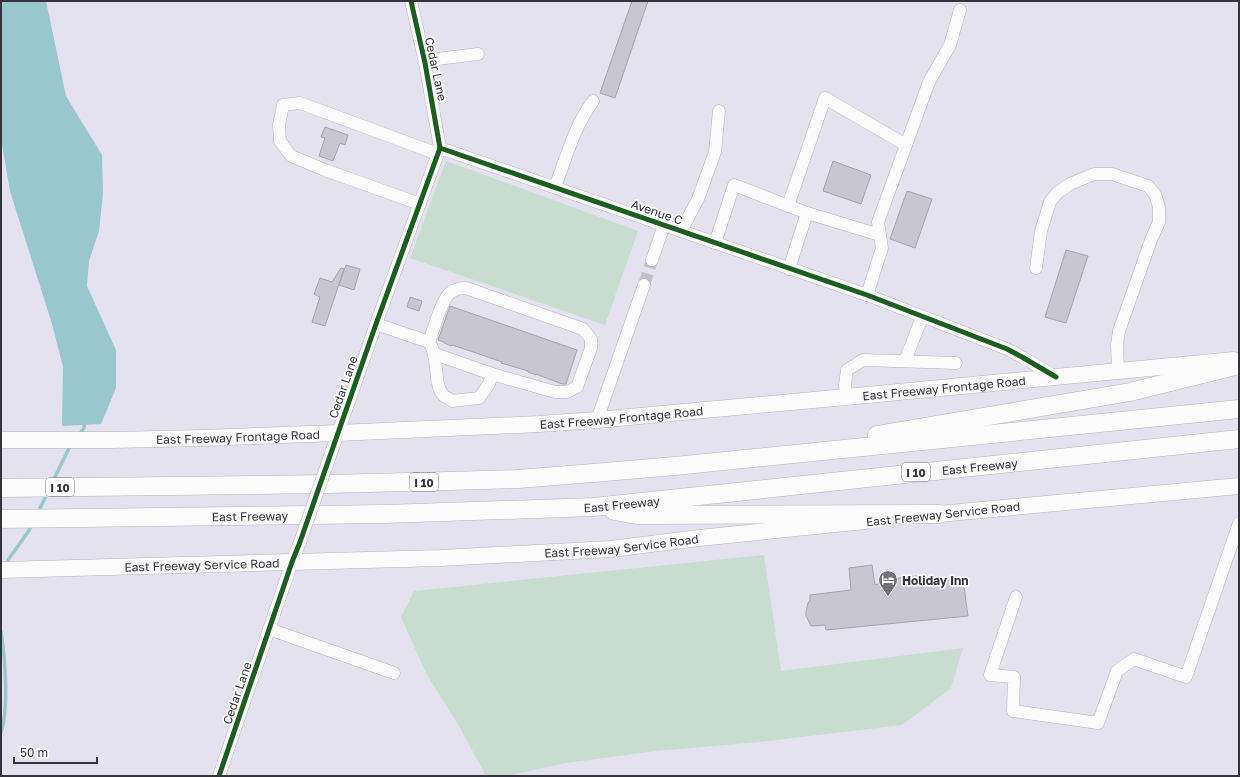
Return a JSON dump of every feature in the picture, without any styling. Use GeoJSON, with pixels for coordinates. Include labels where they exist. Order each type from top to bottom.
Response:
{"type":"FeatureCollection","features":[{"type":"Feature","properties":{"kind":"highway"},"geometry":{"type":"LineString","coordinates":[[753,458],[918,427],[992,416],[1130,392],[1239,365]]}},
{"type":"Feature","properties":{"kind":"highway","name":"I 10"},"geometry":{"type":"LineString","coordinates":[[1,488],[336,484],[518,478],[601,473],[1239,409]]}},
{"type":"Feature","properties":{"kind":"highway","name":"East Freeway"},"geometry":{"type":"LineString","coordinates":[[7,519],[385,514],[594,507],[1239,439]]}},
{"type":"Feature","properties":{"kind":"highway"},"geometry":{"type":"LineString","coordinates":[[594,507],[637,515],[940,514]]}},
{"type":"Feature","properties":{"kind":"main road","name":"East Freeway Frontage Road"},"geometry":{"type":"LineString","coordinates":[[1,440],[112,440],[338,433],[539,424],[846,398],[1239,360]]}},
{"type":"Feature","properties":{"kind":"main road","name":"East Freeway Service Road"},"geometry":{"type":"LineString","coordinates":[[1,570],[441,558],[611,549],[699,538],[1239,486]]}},
{"type":"Feature","properties":{"kind":"street","name":"Cedar Lane"},"geometry":{"type":"LineString","coordinates":[[219,776],[292,562],[439,151],[425,63],[410,1]]}},
{"type":"Feature","properties":{"kind":"street"},"geometry":{"type":"LineString","coordinates":[[867,295],[882,248],[878,222],[929,82],[950,45],[960,10]]}},
{"type":"Feature","properties":{"kind":"street"},"geometry":{"type":"LineString","coordinates":[[425,63],[478,54]]}},
{"type":"Feature","properties":{"kind":"street"},"geometry":{"type":"LineString","coordinates":[[788,206],[825,98],[906,145]]}},
{"type":"Feature","properties":{"kind":"street"},"geometry":{"type":"LineString","coordinates":[[555,187],[574,134],[584,113],[593,101]]}},
{"type":"Feature","properties":{"kind":"street","name":"Avenue C"},"geometry":{"type":"LineString","coordinates":[[420,204],[325,170],[292,156],[280,141],[279,125],[283,105],[300,103],[439,151],[555,187],[867,295],[1015,353],[1056,377]]}},
{"type":"Feature","properties":{"kind":"street"},"geometry":{"type":"LineString","coordinates":[[681,231],[698,199],[715,152],[719,111]]}},
{"type":"Feature","properties":{"kind":"street"},"geometry":{"type":"LineString","coordinates":[[1036,268],[1041,231],[1050,202],[1057,193],[1070,184],[1094,174],[1112,174],[1148,186],[1155,194],[1159,207],[1159,222],[1151,240],[1119,331],[1117,345],[1118,371]]}},
{"type":"Feature","properties":{"kind":"street"},"geometry":{"type":"LineString","coordinates":[[715,243],[734,185],[807,213],[880,235]]}},
{"type":"Feature","properties":{"kind":"street"},"geometry":{"type":"LineString","coordinates":[[789,268],[807,213]]}},
{"type":"Feature","properties":{"kind":"street"},"geometry":{"type":"LineString","coordinates":[[652,260],[664,225]]}},
{"type":"Feature","properties":{"kind":"street"},"geometry":{"type":"LineString","coordinates":[[597,420],[644,285]]}},
{"type":"Feature","properties":{"kind":"street"},"geometry":{"type":"LineString","coordinates":[[429,342],[443,304],[450,292],[459,288],[466,288],[583,328],[591,339],[591,348],[577,387],[567,392],[555,392],[492,374],[435,354]]}},
{"type":"Feature","properties":{"kind":"street"},"geometry":{"type":"LineString","coordinates":[[906,361],[922,317]]}},
{"type":"Feature","properties":{"kind":"street"},"geometry":{"type":"LineString","coordinates":[[376,324],[429,342],[434,348],[438,382],[444,395],[452,401],[479,398],[489,384],[492,374]]}},
{"type":"Feature","properties":{"kind":"street"},"geometry":{"type":"LineString","coordinates":[[846,398],[845,385],[848,370],[863,360],[956,363]]}},
{"type":"Feature","properties":{"kind":"street"},"geometry":{"type":"LineString","coordinates":[[1016,597],[990,675],[1014,677],[1013,711],[1098,723],[1117,671],[1134,659],[1186,677],[1239,522]]}},
{"type":"Feature","properties":{"kind":"street"},"geometry":{"type":"LineString","coordinates":[[269,629],[394,673]]}},
{"type":"Feature","properties":{"kind":"green space"},"geometry":{"type":"Polygon","coordinates":[[[446,161],[638,231],[605,325],[410,258],[446,161]]]}},
{"type":"Feature","properties":{"kind":"green space"},"geometry":{"type":"Polygon","coordinates":[[[764,555],[781,671],[963,648],[951,688],[902,725],[759,742],[656,751],[566,763],[507,776],[486,776],[459,726],[426,673],[401,617],[414,591],[764,555]]]}},
{"type":"Feature","properties":{"kind":"water"},"geometry":{"type":"Polygon","coordinates":[[[1,1],[46,1],[66,96],[102,155],[103,194],[99,231],[89,261],[87,286],[116,350],[116,388],[101,424],[62,426],[63,367],[52,324],[10,191],[1,139],[1,1]]]}},
{"type":"Feature","properties":{"kind":"building"},"geometry":{"type":"Polygon","coordinates":[[[632,1],[648,1],[615,98],[600,93],[632,1]]]}},
{"type":"Feature","properties":{"kind":"building"},"geometry":{"type":"Polygon","coordinates":[[[325,127],[348,135],[345,145],[340,143],[333,161],[319,156],[325,138],[321,137],[325,127]]]}},
{"type":"Feature","properties":{"kind":"building"},"geometry":{"type":"Polygon","coordinates":[[[833,161],[871,175],[861,204],[823,191],[833,161]]]}},
{"type":"Feature","properties":{"kind":"building"},"geometry":{"type":"Polygon","coordinates":[[[907,191],[932,199],[915,248],[890,239],[907,191]]]}},
{"type":"Feature","properties":{"kind":"building"},"geometry":{"type":"Polygon","coordinates":[[[1066,250],[1088,256],[1066,323],[1045,317],[1066,250]]]}},
{"type":"Feature","properties":{"kind":"building"},"geometry":{"type":"Polygon","coordinates":[[[346,265],[360,269],[354,290],[339,285],[346,265]]]}},
{"type":"Feature","properties":{"kind":"building"},"geometry":{"type":"Polygon","coordinates":[[[341,268],[344,269],[325,326],[312,322],[320,297],[314,294],[320,278],[332,282],[341,268]]]}},
{"type":"Feature","properties":{"kind":"building"},"geometry":{"type":"Polygon","coordinates":[[[410,297],[422,301],[419,311],[407,307],[410,297]]]}},
{"type":"Feature","properties":{"kind":"building"},"geometry":{"type":"Polygon","coordinates":[[[450,306],[577,350],[566,384],[562,384],[452,345],[451,346],[438,340],[450,306]]]}},
{"type":"Feature","properties":{"kind":"building","name":"Holiday Inn"},"geometry":{"type":"Polygon","coordinates":[[[872,565],[875,585],[892,579],[916,576],[936,578],[938,581],[963,579],[968,616],[826,630],[825,625],[811,626],[806,616],[810,595],[851,590],[849,568],[872,565]]]}},
{"type":"Feature","properties":{"kind":"waterway"},"geometry":{"type":"LineString","coordinates":[[78,436],[84,428],[85,420]]}},
{"type":"Feature","properties":{"kind":"waterway"},"geometry":{"type":"LineString","coordinates":[[53,481],[70,446]]}},
{"type":"Feature","properties":{"kind":"waterway"},"geometry":{"type":"LineString","coordinates":[[37,514],[48,492]]}},
{"type":"Feature","properties":{"kind":"waterway"},"geometry":{"type":"LineString","coordinates":[[7,565],[8,560],[32,524]]}},
{"type":"Feature","properties":{"kind":"waterway"},"geometry":{"type":"LineString","coordinates":[[1,632],[4,655],[6,697],[1,732]]}},
{"type":"Feature","properties":{"kind":"tunnel"},"geometry":{"type":"LineString","coordinates":[[644,285],[652,260]]}},
{"type":"Feature","properties":{"kind":"cycle path"},"geometry":{"type":"LineString","coordinates":[[219,776],[292,562],[440,148],[425,63],[411,1]]}},
{"type":"Feature","properties":{"kind":"cycle path"},"geometry":{"type":"LineString","coordinates":[[440,148],[867,295],[1007,349],[1056,377]]}},
{"type":"Feature","properties":{"kind":"place","name":"Holiday Inn"},"geometry":{"type":"Point","coordinates":[888,597]}}]}
